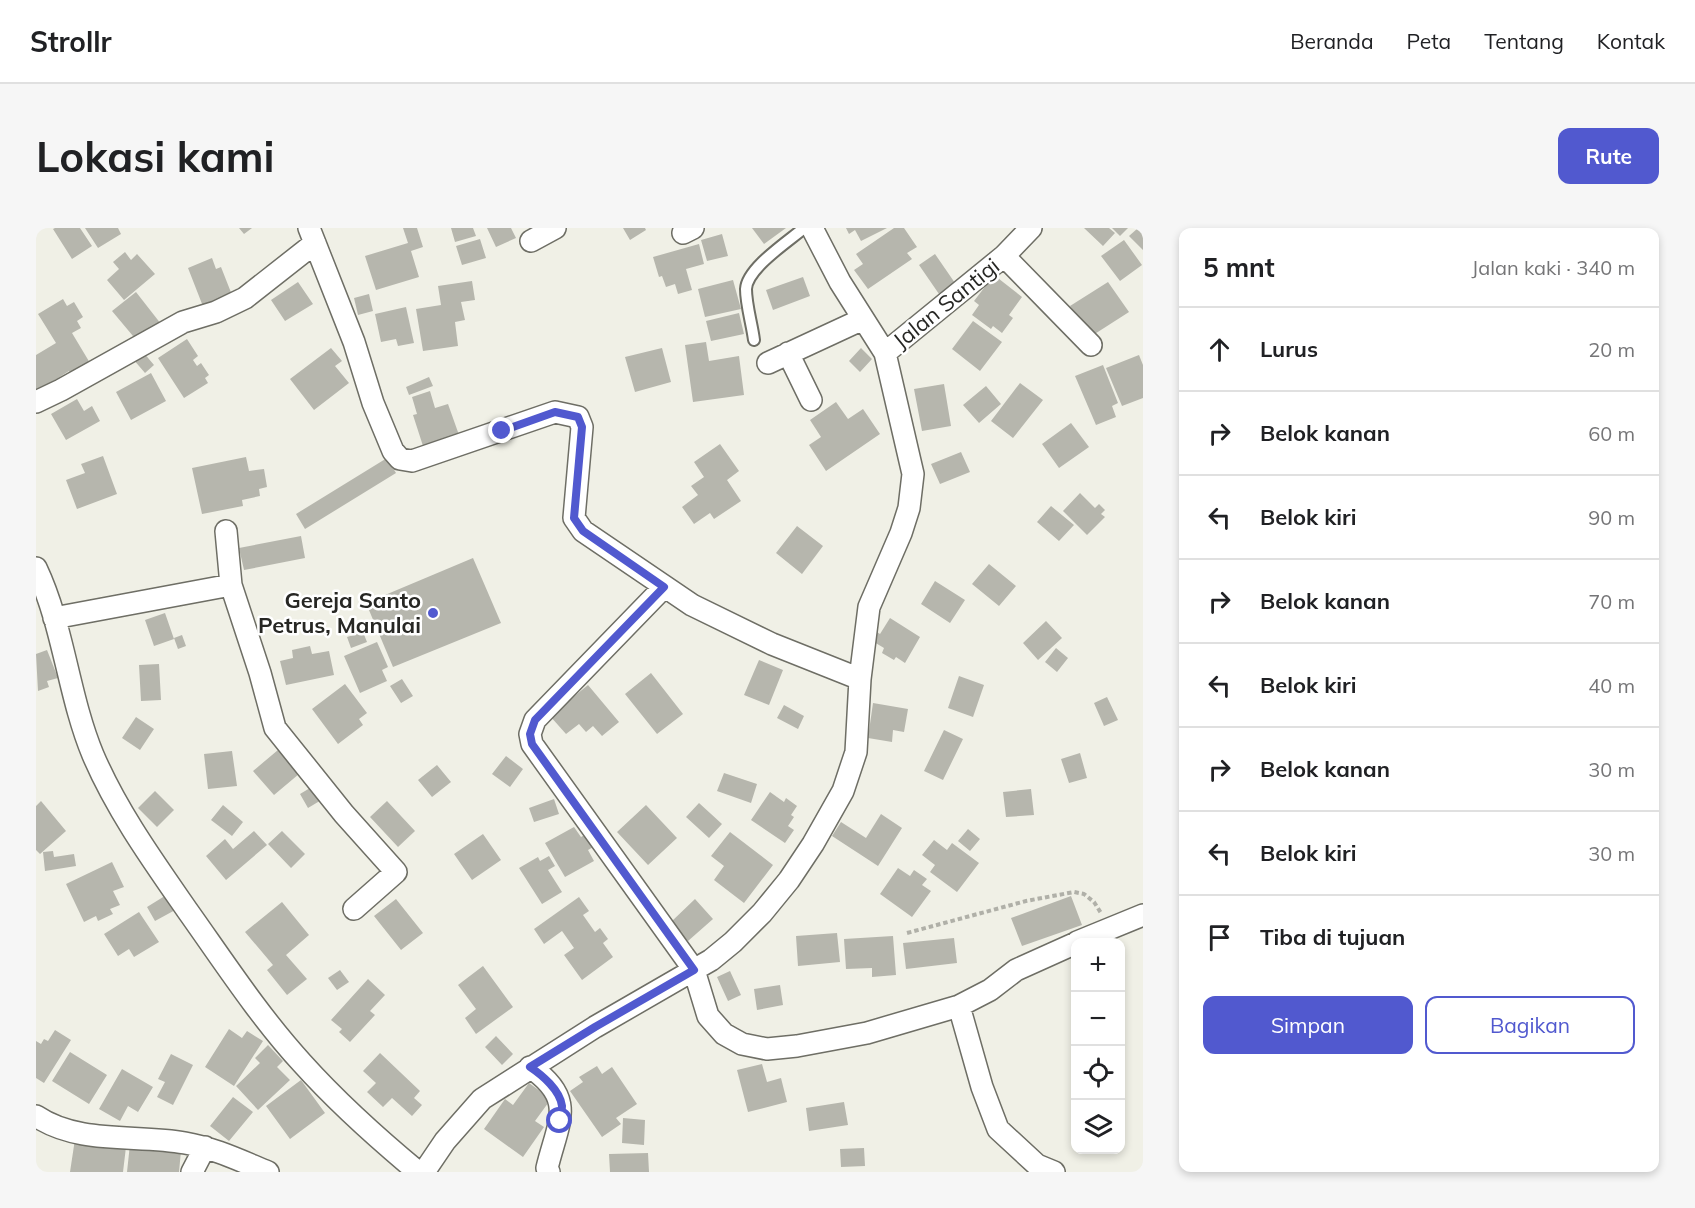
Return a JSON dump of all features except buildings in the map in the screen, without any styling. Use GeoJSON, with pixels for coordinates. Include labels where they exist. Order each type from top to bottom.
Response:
{"type":"FeatureCollection","features":[{"type":"Feature","properties":{"kind":"street"},"geometry":{"type":"LineString","coordinates":[[531,241],[555,228]]}},
{"type":"Feature","properties":{"kind":"street"},"geometry":{"type":"LineString","coordinates":[[424,1172],[445,1141],[482,1099],[595,1027],[711,960],[733,942],[762,913],[813,844],[843,792],[856,752],[860,679],[869,607],[901,533],[909,508],[913,474],[885,353],[840,282],[812,228]]}},
{"type":"Feature","properties":{"kind":"street","name":"Jalan Santigi"},"geometry":{"type":"LineString","coordinates":[[885,353],[1004,255],[1031,228]]}},
{"type":"Feature","properties":{"kind":"street"},"geometry":{"type":"LineString","coordinates":[[36,402],[183,322],[216,312],[245,298],[312,235],[354,342],[373,403],[393,451],[400,459],[412,461],[555,412],[578,417],[582,427],[574,518],[583,531],[692,605],[772,644],[860,679]]}},
{"type":"Feature","properties":{"kind":"street"},"geometry":{"type":"LineString","coordinates":[[1004,255],[1091,345]]}},
{"type":"Feature","properties":{"kind":"street"},"geometry":{"type":"LineString","coordinates":[[768,363],[863,319]]}},
{"type":"Feature","properties":{"kind":"street"},"geometry":{"type":"LineString","coordinates":[[788,353],[811,400]]}},
{"type":"Feature","properties":{"kind":"street"},"geometry":{"type":"LineString","coordinates":[[226,531],[231,585],[260,672],[275,728],[344,814],[396,872],[354,909]]}},
{"type":"Feature","properties":{"kind":"street"},"geometry":{"type":"LineString","coordinates":[[36,568],[48,594],[83,728],[119,807],[246,994],[301,1062],[368,1131],[418,1172]]}},
{"type":"Feature","properties":{"kind":"street"},"geometry":{"type":"LineString","coordinates":[[54,618],[231,585]]}},
{"type":"Feature","properties":{"kind":"street"},"geometry":{"type":"LineString","coordinates":[[664,587],[535,720],[530,734],[532,744],[694,970],[708,1016],[724,1034],[742,1044],[767,1049],[867,1033],[960,1006],[990,990],[1016,970],[1071,945]]}},
{"type":"Feature","properties":{"kind":"street"},"geometry":{"type":"LineString","coordinates":[[1088,938],[1143,915]]}},
{"type":"Feature","properties":{"kind":"street"},"geometry":{"type":"LineString","coordinates":[[960,1006],[982,1088],[998,1129],[1037,1165],[1054,1172]]}},
{"type":"Feature","properties":{"kind":"street"},"geometry":{"type":"LineString","coordinates":[[530,1067],[544,1077],[562,1105],[547,1168],[549,1172]]}},
{"type":"Feature","properties":{"kind":"street"},"geometry":{"type":"LineString","coordinates":[[36,1116],[72,1131],[183,1142],[205,1147],[268,1172]]}},
{"type":"Feature","properties":{"kind":"street"},"geometry":{"type":"LineString","coordinates":[[192,1172],[205,1147]]}},
{"type":"Feature","properties":{"kind":"lane"},"geometry":{"type":"LineString","coordinates":[[754,340],[746,287],[753,273],[804,228]]}},
{"type":"Feature","properties":{"kind":"path"},"geometry":{"type":"LineString","coordinates":[[907,933],[1026,901],[1074,892],[1084,894],[1094,902],[1101,913],[1106,931]]}},
{"type":"Feature","properties":{"kind":"place","name":"Gereja Santo Petrus, Manulai"},"geometry":{"type":"Point","coordinates":[433,613]}},
{"type":"Feature","properties":{"kind":"route"},"geometry":{"type":"LineString","coordinates":[[502,431],[555,412],[578,417],[582,427],[574,518],[583,531],[664,587],[535,720],[530,734],[532,744],[694,970],[530,1067],[544,1077],[555,1092],[562,1105],[560,1121]]}}]}
